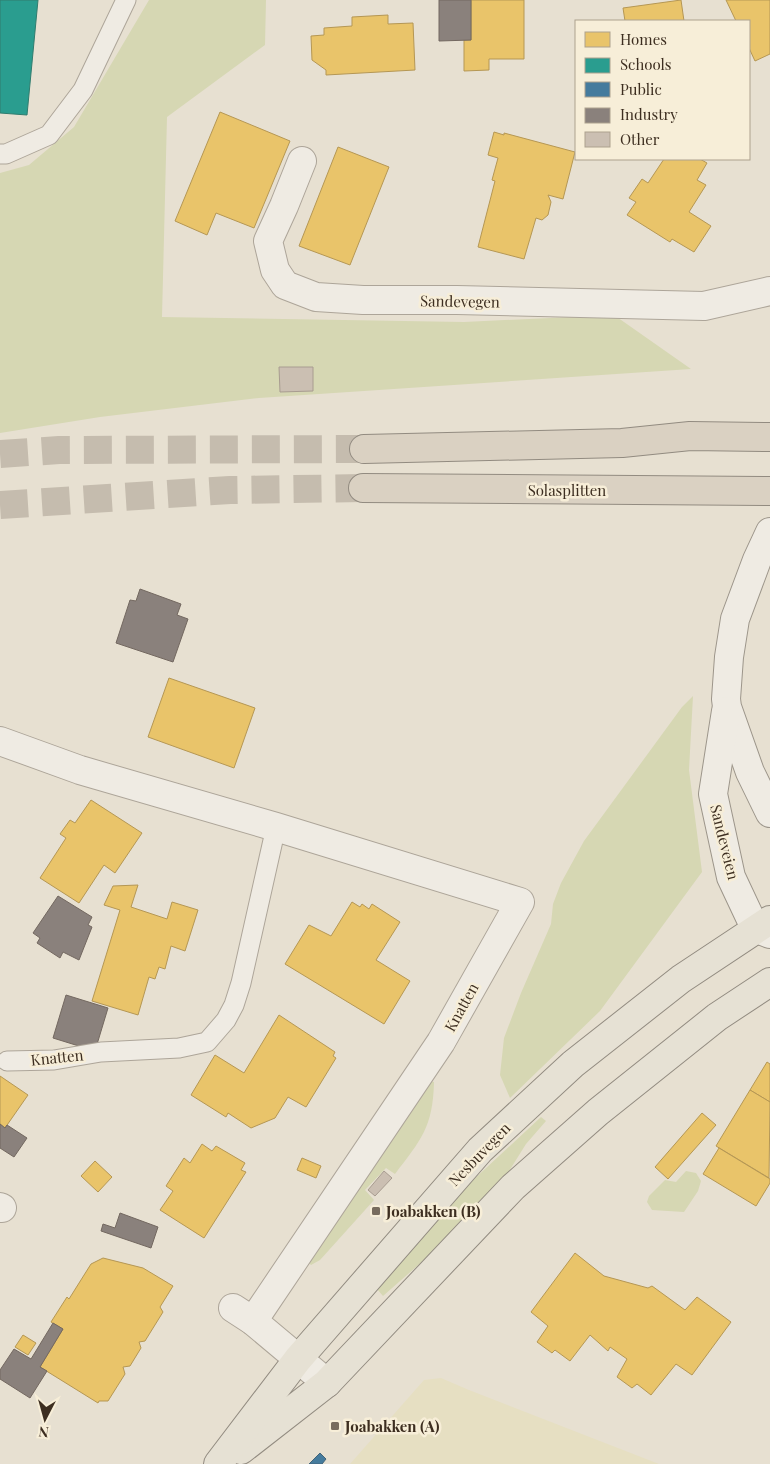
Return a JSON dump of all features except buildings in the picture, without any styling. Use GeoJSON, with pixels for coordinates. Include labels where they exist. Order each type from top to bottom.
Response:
{"type":"FeatureCollection","features":[{"type":"Feature","properties":{"kind":"highway"},"geometry":{"type":"LineString","coordinates":[[364,448],[622,443],[690,436],[770,437]]}},
{"type":"Feature","properties":{"kind":"highway","name":"Solasplitten"},"geometry":{"type":"LineString","coordinates":[[363,488],[770,491]]}},
{"type":"Feature","properties":{"kind":"main road","name":"Nesbuvegen"},"geometry":{"type":"LineString","coordinates":[[218,1464],[298,1359],[480,1150],[573,1064],[681,979],[765,927]]}},
{"type":"Feature","properties":{"kind":"main road"},"geometry":{"type":"LineString","coordinates":[[222,1464],[327,1383],[513,1187],[598,1112],[717,1017],[770,982]]}},
{"type":"Feature","properties":{"kind":"street","name":"Sandevegen"},"geometry":{"type":"LineString","coordinates":[[302,161],[268,241],[275,270],[285,285],[316,297],[362,300],[457,300],[704,306],[770,291]]}},
{"type":"Feature","properties":{"kind":"street","name":"Sandeveien"},"geometry":{"type":"LineString","coordinates":[[770,532],[757,560],[735,619],[729,657],[726,699],[727,707],[750,772],[770,813]]}},
{"type":"Feature","properties":{"kind":"street","name":"Sandeveien"},"geometry":{"type":"LineString","coordinates":[[727,707],[713,794],[731,877],[765,927]]}},
{"type":"Feature","properties":{"kind":"street","name":"Knatten"},"geometry":{"type":"LineString","coordinates":[[0,742],[80,770],[276,827],[520,902],[441,1042],[243,1315],[327,1383]]}},
{"type":"Feature","properties":{"kind":"lane"},"geometry":{"type":"LineString","coordinates":[[0,154],[6,154],[49,135],[83,90],[126,0]]}},
{"type":"Feature","properties":{"kind":"lane","name":"Knatten"},"geometry":{"type":"LineString","coordinates":[[6,1061],[54,1060],[102,1052],[179,1048],[208,1042],[226,1020],[234,1005],[241,983],[276,827]]}},
{"type":"Feature","properties":{"kind":"shaded area"},"geometry":{"type":"Polygon","coordinates":[[[441,1378],[659,1464],[350,1464],[424,1380],[441,1378]]]}},
{"type":"Feature","properties":{"kind":"green space"},"geometry":{"type":"Polygon","coordinates":[[[149,0],[266,0],[265,45],[167,117],[162,317],[464,322],[614,315],[691,369],[259,398],[100,417],[0,433],[0,173],[29,165],[74,127],[149,0]]]}},
{"type":"Feature","properties":{"kind":"green space"},"geometry":{"type":"Polygon","coordinates":[[[693,696],[689,770],[702,872],[600,1011],[510,1098],[500,1075],[504,1038],[551,924],[553,904],[561,883],[584,841],[682,707],[693,696]]]}},
{"type":"Feature","properties":{"kind":"green space"},"geometry":{"type":"Polygon","coordinates":[[[430,1081],[434,1082],[431,1111],[419,1142],[395,1174],[386,1168],[365,1190],[374,1200],[320,1260],[311,1265],[309,1263],[326,1233],[430,1081]]]}},
{"type":"Feature","properties":{"kind":"green space"},"geometry":{"type":"Polygon","coordinates":[[[541,1117],[546,1121],[526,1144],[501,1184],[449,1238],[383,1296],[377,1289],[471,1182],[541,1117]]]}},
{"type":"Feature","properties":{"kind":"green space"},"geometry":{"type":"Polygon","coordinates":[[[686,1171],[696,1173],[701,1181],[698,1191],[684,1212],[652,1210],[647,1202],[649,1196],[665,1180],[676,1182],[686,1171]]]}},
{"type":"Feature","properties":{"kind":"tunnel"},"geometry":{"type":"LineString","coordinates":[[0,454],[59,450],[364,449]]}},
{"type":"Feature","properties":{"kind":"tunnel"},"geometry":{"type":"LineString","coordinates":[[0,505],[230,490],[363,488]]}},
{"type":"Feature","properties":{"kind":"place","name":"Joabakken (B)"},"geometry":{"type":"Point","coordinates":[376,1211]}},
{"type":"Feature","properties":{"kind":"place","name":"Joabakken (A)"},"geometry":{"type":"Point","coordinates":[335,1426]}}]}
